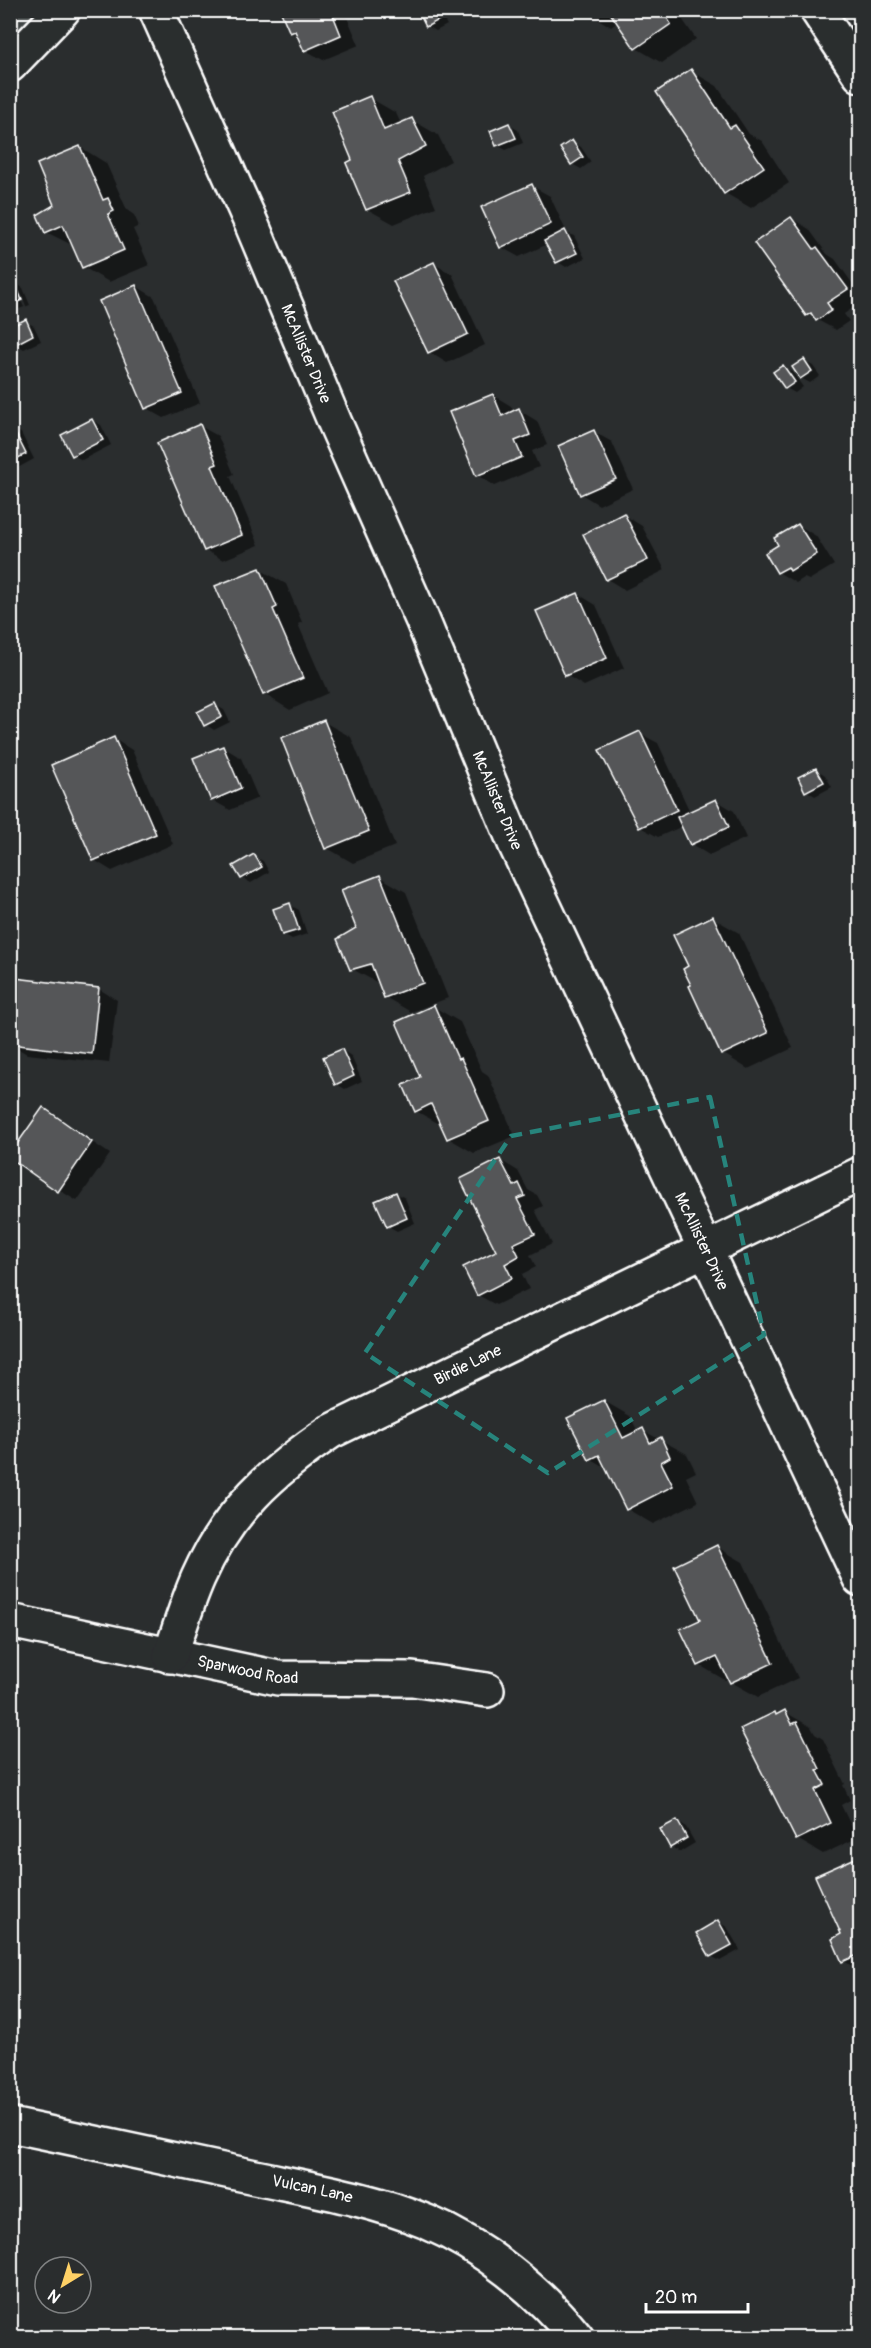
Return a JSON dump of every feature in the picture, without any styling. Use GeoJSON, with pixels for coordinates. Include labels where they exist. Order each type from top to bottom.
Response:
{"type":"FeatureCollection","features":[{"type":"Feature","properties":{"kind":"street"},"geometry":{"type":"LineString","coordinates":[[10,65],[63,10]]}},
{"type":"Feature","properties":{"kind":"street","name":"McAllister Drive"},"geometry":{"type":"LineString","coordinates":[[156,10],[252,225],[335,423],[422,619],[516,846],[861,1579]]}},
{"type":"Feature","properties":{"kind":"street"},"geometry":{"type":"LineString","coordinates":[[817,10],[861,75]]}},
{"type":"Feature","properties":{"kind":"street","name":"Birdie Lane"},"geometry":{"type":"LineString","coordinates":[[170,1656],[198,1579],[213,1547],[261,1486],[292,1458],[340,1428],[861,1174]]}},
{"type":"Feature","properties":{"kind":"street","name":"Sparwood Road"},"geometry":{"type":"LineString","coordinates":[[10,1621],[278,1678],[412,1679],[488,1690]]}},
{"type":"Feature","properties":{"kind":"street","name":"Vulcan Lane"},"geometry":{"type":"LineString","coordinates":[[10,2125],[325,2192],[380,2206],[428,2222],[475,2248],[518,2279],[557,2314],[576,2337]]}},
{"type":"Feature","properties":{"kind":"highlighted area"},"geometry":{"type":"Polygon","coordinates":[[[710,1097],[764,1335],[548,1473],[365,1353],[511,1136],[710,1097]]]}},
{"type":"Feature","properties":{"kind":"shaded area"},"geometry":{"type":"Polygon","coordinates":[[[11,11],[36,11],[11,43],[11,11]]]}},
{"type":"Feature","properties":{"kind":"building"},"geometry":{"type":"Polygon","coordinates":[[[280,10],[331,10],[341,35],[304,51],[295,31],[290,33],[280,10]]]}},
{"type":"Feature","properties":{"kind":"building"},"geometry":{"type":"Polygon","coordinates":[[[428,10],[434,10],[439,20],[426,27],[420,15],[428,10]]]}},
{"type":"Feature","properties":{"kind":"building"},"geometry":{"type":"Polygon","coordinates":[[[608,10],[662,10],[671,24],[635,49],[608,10]]]}},
{"type":"Feature","properties":{"kind":"building"},"geometry":{"type":"Polygon","coordinates":[[[691,69],[730,128],[735,125],[764,167],[724,194],[656,92],[691,69]]]}},
{"type":"Feature","properties":{"kind":"building"},"geometry":{"type":"Polygon","coordinates":[[[370,96],[384,130],[412,118],[426,146],[398,161],[411,192],[366,210],[346,163],[352,160],[332,112],[370,96]]]}},
{"type":"Feature","properties":{"kind":"building"},"geometry":{"type":"Polygon","coordinates":[[[509,123],[516,138],[496,146],[490,131],[509,123]]]}},
{"type":"Feature","properties":{"kind":"building"},"geometry":{"type":"Polygon","coordinates":[[[572,140],[583,157],[571,165],[560,148],[572,140]]]}},
{"type":"Feature","properties":{"kind":"building"},"geometry":{"type":"Polygon","coordinates":[[[80,146],[103,200],[108,198],[114,211],[108,214],[124,250],[82,268],[63,225],[45,233],[37,215],[54,205],[37,164],[80,146]]]}},
{"type":"Feature","properties":{"kind":"building"},"geometry":{"type":"Polygon","coordinates":[[[532,184],[551,224],[500,248],[481,207],[532,184]]]}},
{"type":"Feature","properties":{"kind":"building"},"geometry":{"type":"Polygon","coordinates":[[[791,217],[814,249],[817,247],[848,289],[827,303],[832,310],[816,321],[811,313],[806,316],[754,243],[791,217]]]}},
{"type":"Feature","properties":{"kind":"building"},"geometry":{"type":"Polygon","coordinates":[[[565,230],[577,253],[556,263],[544,241],[565,230]]]}},
{"type":"Feature","properties":{"kind":"building"},"geometry":{"type":"Polygon","coordinates":[[[434,262],[468,334],[428,353],[393,281],[434,262]]]}},
{"type":"Feature","properties":{"kind":"building"},"geometry":{"type":"Polygon","coordinates":[[[14,281],[22,300],[10,305],[10,282],[14,281]]]}},
{"type":"Feature","properties":{"kind":"building"},"geometry":{"type":"Polygon","coordinates":[[[136,285],[182,393],[145,409],[99,301],[136,285]]]}},
{"type":"Feature","properties":{"kind":"building"},"geometry":{"type":"Polygon","coordinates":[[[26,319],[33,335],[14,345],[10,339],[10,327],[26,319]]]}},
{"type":"Feature","properties":{"kind":"building"},"geometry":{"type":"Polygon","coordinates":[[[804,359],[812,371],[800,379],[792,367],[804,359]]]}},
{"type":"Feature","properties":{"kind":"building"},"geometry":{"type":"Polygon","coordinates":[[[783,365],[795,382],[785,389],[773,372],[783,365]]]}},
{"type":"Feature","properties":{"kind":"building"},"geometry":{"type":"Polygon","coordinates":[[[493,394],[502,416],[519,408],[530,435],[515,441],[522,457],[476,476],[449,412],[493,394]]]}},
{"type":"Feature","properties":{"kind":"building"},"geometry":{"type":"Polygon","coordinates":[[[92,419],[103,440],[72,456],[61,435],[92,419]]]}},
{"type":"Feature","properties":{"kind":"building"},"geometry":{"type":"Polygon","coordinates":[[[200,424],[217,464],[212,466],[242,535],[204,551],[157,443],[200,424]]]}},
{"type":"Feature","properties":{"kind":"building"},"geometry":{"type":"Polygon","coordinates":[[[12,426],[26,454],[10,462],[10,427],[12,426]]]}},
{"type":"Feature","properties":{"kind":"building"},"geometry":{"type":"Polygon","coordinates":[[[594,430],[616,479],[580,495],[558,446],[594,430]]]}},
{"type":"Feature","properties":{"kind":"building"},"geometry":{"type":"Polygon","coordinates":[[[624,513],[648,560],[606,580],[583,534],[624,513]]]}},
{"type":"Feature","properties":{"kind":"building"},"geometry":{"type":"Polygon","coordinates":[[[798,524],[817,554],[790,571],[788,567],[777,573],[765,553],[778,545],[774,538],[798,524]]]}},
{"type":"Feature","properties":{"kind":"building"},"geometry":{"type":"Polygon","coordinates":[[[260,568],[277,607],[273,609],[303,678],[263,695],[215,586],[260,568]]]}},
{"type":"Feature","properties":{"kind":"building"},"geometry":{"type":"Polygon","coordinates":[[[578,593],[607,658],[565,676],[536,611],[578,593]]]}},
{"type":"Feature","properties":{"kind":"building"},"geometry":{"type":"Polygon","coordinates":[[[215,703],[222,717],[204,726],[197,712],[215,703]]]}},
{"type":"Feature","properties":{"kind":"building"},"geometry":{"type":"Polygon","coordinates":[[[324,720],[369,831],[325,849],[281,738],[324,720]]]}},
{"type":"Feature","properties":{"kind":"building"},"geometry":{"type":"Polygon","coordinates":[[[640,731],[677,810],[639,828],[599,750],[640,731]]]}},
{"type":"Feature","properties":{"kind":"building"},"geometry":{"type":"Polygon","coordinates":[[[114,737],[156,834],[93,861],[51,765],[114,737]]]}},
{"type":"Feature","properties":{"kind":"building"},"geometry":{"type":"Polygon","coordinates":[[[223,746],[241,788],[211,801],[193,758],[223,746]]]}},
{"type":"Feature","properties":{"kind":"building"},"geometry":{"type":"Polygon","coordinates":[[[816,768],[824,782],[805,792],[798,777],[816,768]]]}},
{"type":"Feature","properties":{"kind":"building"},"geometry":{"type":"Polygon","coordinates":[[[716,799],[729,827],[690,845],[677,817],[716,799]]]}},
{"type":"Feature","properties":{"kind":"building"},"geometry":{"type":"Polygon","coordinates":[[[254,854],[262,867],[241,879],[233,866],[254,854]]]}},
{"type":"Feature","properties":{"kind":"building"},"geometry":{"type":"Polygon","coordinates":[[[380,875],[423,983],[384,998],[371,964],[350,970],[337,939],[356,928],[341,890],[380,875]]]}},
{"type":"Feature","properties":{"kind":"building"},"geometry":{"type":"Polygon","coordinates":[[[290,903],[299,930],[282,935],[273,909],[290,903]]]}},
{"type":"Feature","properties":{"kind":"building"},"geometry":{"type":"Polygon","coordinates":[[[713,916],[768,1033],[721,1055],[689,986],[691,985],[683,969],[688,966],[673,935],[713,916]]]}},
{"type":"Feature","properties":{"kind":"building"},"geometry":{"type":"Polygon","coordinates":[[[15,978],[99,988],[92,1054],[10,1044],[10,1013],[15,978]]]}},
{"type":"Feature","properties":{"kind":"building"},"geometry":{"type":"Polygon","coordinates":[[[434,1005],[489,1121],[447,1139],[431,1104],[415,1112],[403,1085],[420,1077],[396,1022],[434,1005]]]}},
{"type":"Feature","properties":{"kind":"building"},"geometry":{"type":"Polygon","coordinates":[[[342,1049],[354,1076],[335,1085],[323,1057],[342,1049]]]}},
{"type":"Feature","properties":{"kind":"building"},"geometry":{"type":"Polygon","coordinates":[[[43,1107],[92,1142],[58,1192],[10,1158],[10,1154],[43,1107]]]}},
{"type":"Feature","properties":{"kind":"building"},"geometry":{"type":"Polygon","coordinates":[[[500,1159],[514,1186],[519,1183],[525,1196],[517,1199],[535,1234],[513,1244],[519,1256],[505,1264],[512,1278],[477,1296],[463,1267],[496,1251],[460,1179],[500,1159]]]}},
{"type":"Feature","properties":{"kind":"building"},"geometry":{"type":"Polygon","coordinates":[[[396,1192],[407,1218],[387,1227],[375,1201],[396,1192]]]}},
{"type":"Feature","properties":{"kind":"building"},"geometry":{"type":"Polygon","coordinates":[[[604,1400],[623,1438],[643,1428],[650,1443],[661,1437],[670,1457],[661,1462],[673,1486],[626,1510],[599,1455],[589,1460],[567,1418],[604,1400]]]}},
{"type":"Feature","properties":{"kind":"building"},"geometry":{"type":"Polygon","coordinates":[[[717,1545],[773,1663],[730,1683],[717,1657],[698,1666],[680,1629],[700,1620],[674,1566],[717,1545]]]}},
{"type":"Feature","properties":{"kind":"building"},"geometry":{"type":"Polygon","coordinates":[[[785,1710],[792,1724],[797,1722],[820,1769],[817,1770],[825,1785],[815,1790],[831,1823],[796,1840],[740,1729],[775,1712],[776,1715],[785,1710]]]}},
{"type":"Feature","properties":{"kind":"building"},"geometry":{"type":"Polygon","coordinates":[[[677,1820],[687,1838],[670,1848],[660,1829],[677,1820]]]}},
{"type":"Feature","properties":{"kind":"building"},"geometry":{"type":"Polygon","coordinates":[[[860,1856],[860,1954],[842,1962],[832,1939],[841,1934],[815,1876],[860,1856]]]}},
{"type":"Feature","properties":{"kind":"building"},"geometry":{"type":"Polygon","coordinates":[[[718,1920],[732,1945],[710,1957],[696,1933],[718,1920]]]}}]}
